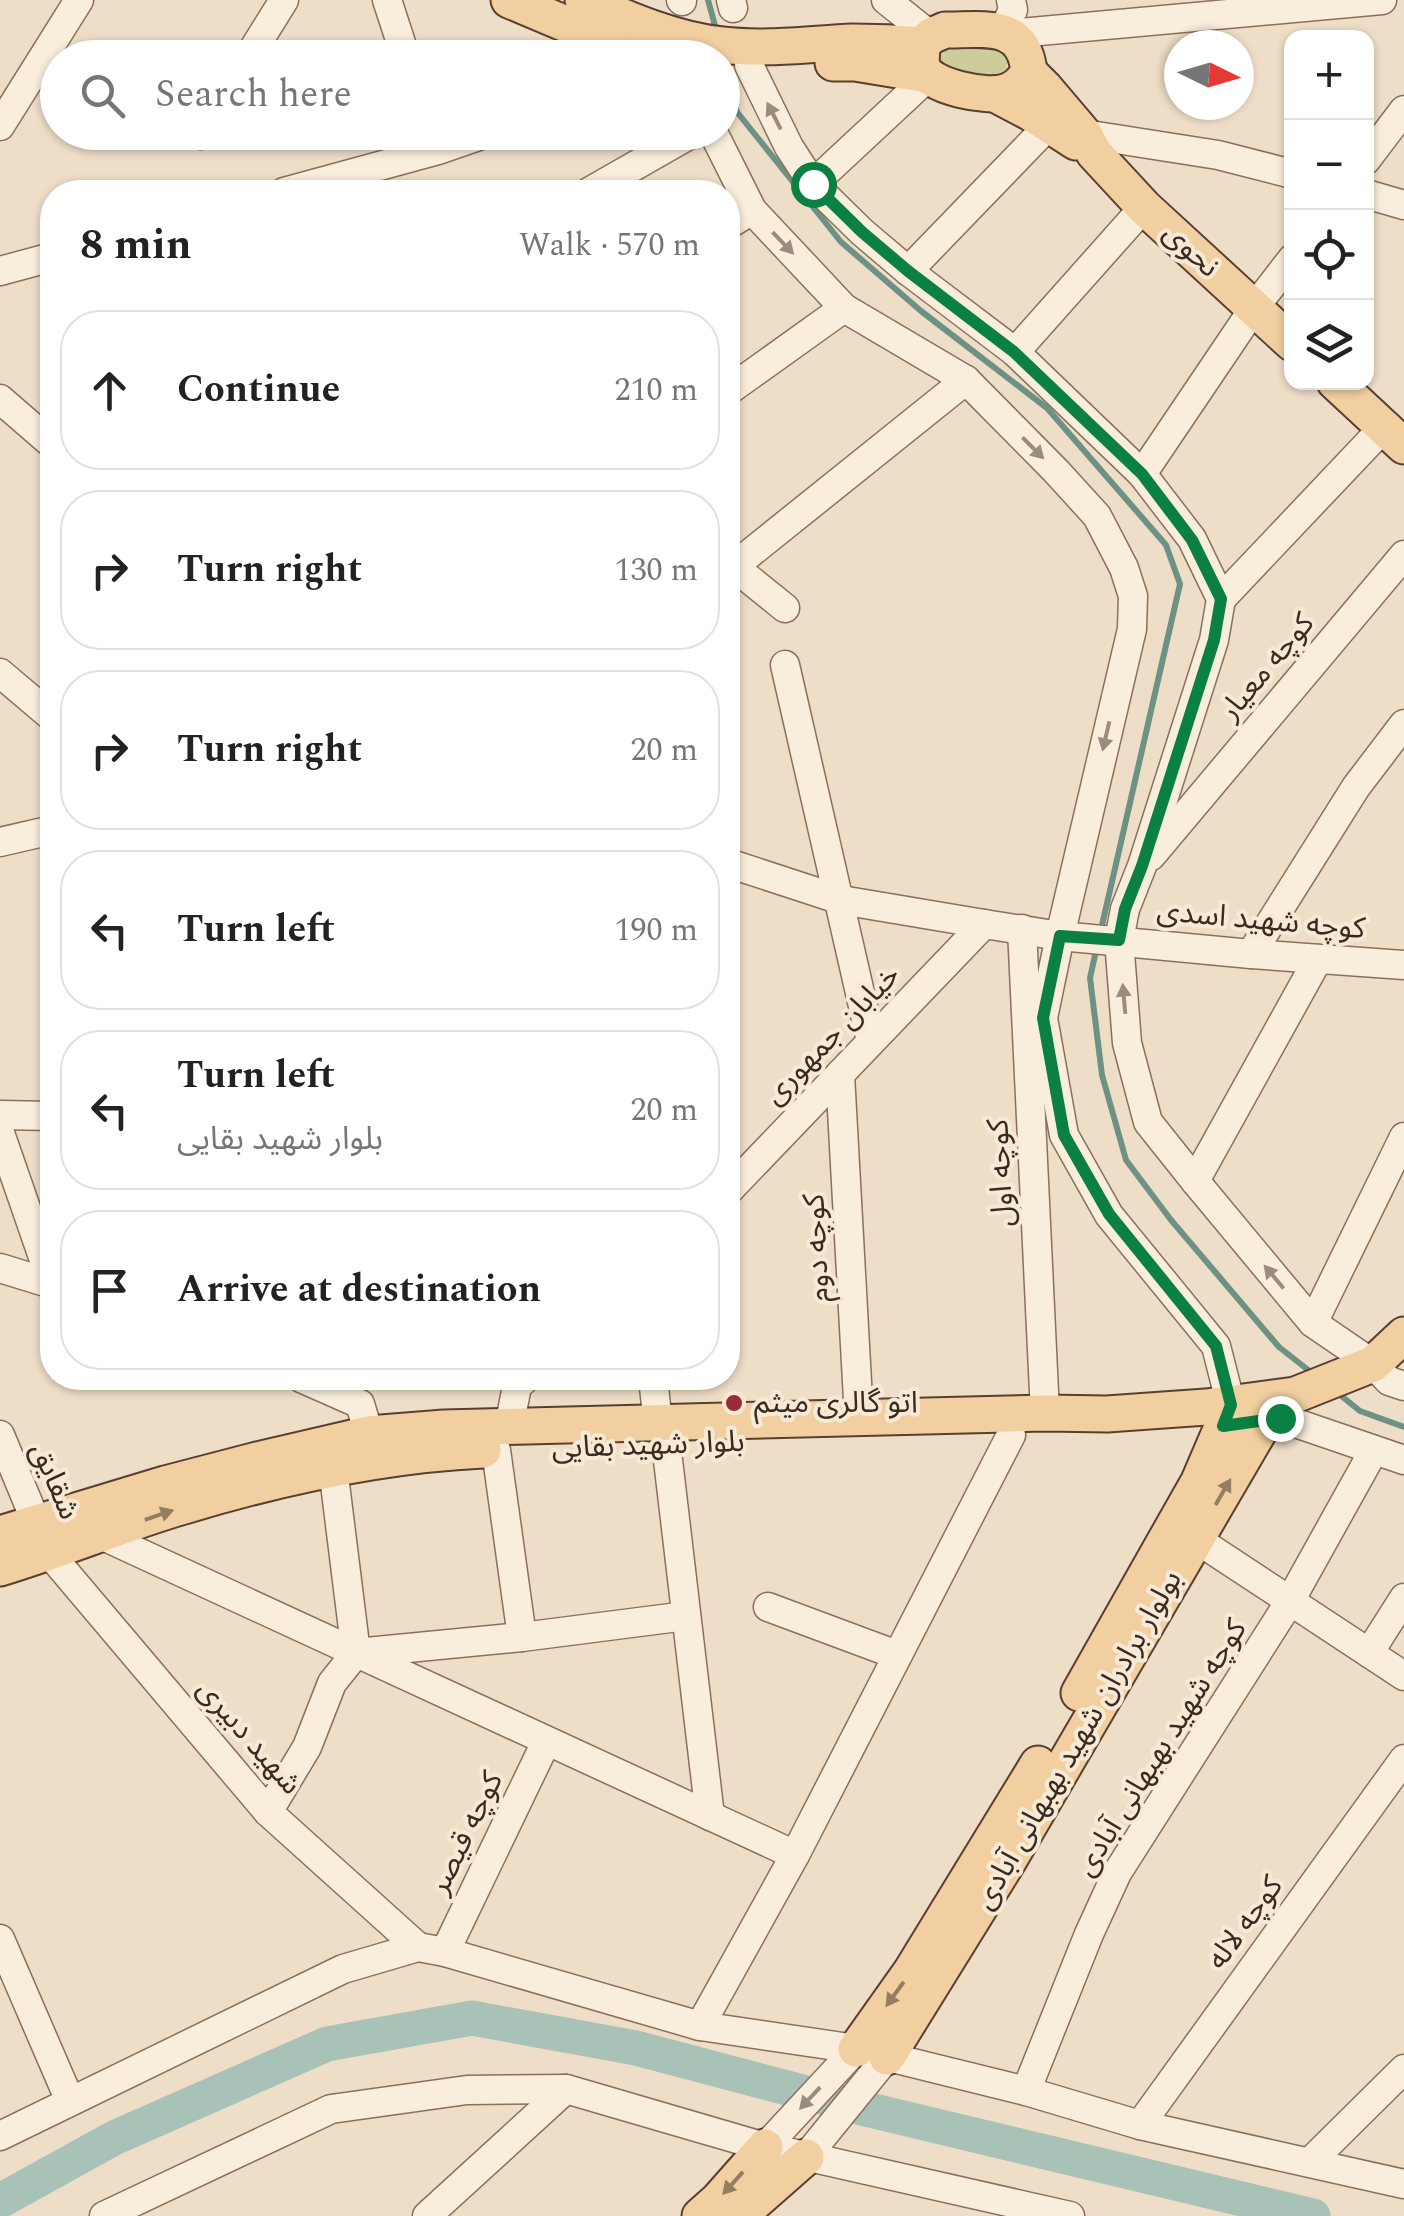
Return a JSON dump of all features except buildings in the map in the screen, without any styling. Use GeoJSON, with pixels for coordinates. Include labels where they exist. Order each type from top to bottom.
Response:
{"type":"FeatureCollection","features":[{"type":"Feature","properties":{"kind":"main road"},"geometry":{"type":"LineString","coordinates":[[509,0],[604,40]]}},
{"type":"Feature","properties":{"kind":"main road"},"geometry":{"type":"LineString","coordinates":[[583,0],[690,40]]}},
{"type":"Feature","properties":{"kind":"main road"},"geometry":{"type":"LineString","coordinates":[[928,58],[945,30],[1015,39]]}},
{"type":"Feature","properties":{"kind":"main road"},"geometry":{"type":"LineString","coordinates":[[995,94],[1019,86],[1015,39]]}},
{"type":"Feature","properties":{"kind":"main road"},"geometry":{"type":"LineString","coordinates":[[1015,39],[1045,88],[1089,144]]}},
{"type":"Feature","properties":{"kind":"main road"},"geometry":{"type":"LineString","coordinates":[[740,47],[853,42],[884,55]]}},
{"type":"Feature","properties":{"kind":"main road"},"geometry":{"type":"LineString","coordinates":[[740,66],[855,62],[884,55],[928,58]]}},
{"type":"Feature","properties":{"kind":"main road"},"geometry":{"type":"LineString","coordinates":[[928,58],[947,86],[995,94],[1048,126],[1089,144]]}},
{"type":"Feature","properties":{"kind":"main road","name":"نحوی"},"geometry":{"type":"LineString","coordinates":[[1089,144],[1144,207],[1284,336]]}},
{"type":"Feature","properties":{"kind":"main road"},"geometry":{"type":"LineString","coordinates":[[1344,390],[1394,437]]}},
{"type":"Feature","properties":{"kind":"main road"},"geometry":{"type":"LineString","coordinates":[[1383,1374],[1404,1335]]}},
{"type":"Feature","properties":{"kind":"main road","name":"بلوار شهید بقایی"},"geometry":{"type":"LineString","coordinates":[[0,1568],[44,1537],[360,1405],[444,1428],[502,1438],[1011,1434],[1285,1412],[1294,1394],[1383,1374]]}},
{"type":"Feature","properties":{"kind":"main road","name":"بولوار برادران شهید بهبهانی آبادی"},"geometry":{"type":"LineString","coordinates":[[871,2053],[1019,1843],[1196,1539],[1285,1412]]}},
{"type":"Feature","properties":{"kind":"main road","name":"بلوار شهید بقایی"},"geometry":{"type":"LineString","coordinates":[[662,1434],[858,1418],[1227,1415]]}},
{"type":"Feature","properties":{"kind":"main road","name":"بولوار برادران شهید بهبهانی آبادی"},"geometry":{"type":"LineString","coordinates":[[871,2053],[912,1970],[1045,1752],[1199,1482],[1227,1415]]}},
{"type":"Feature","properties":{"kind":"main road","name":"بلوار شهید بقایی"},"geometry":{"type":"LineString","coordinates":[[0,1534],[101,1535],[174,1510],[333,1468],[447,1452],[502,1438]]}},
{"type":"Feature","properties":{"kind":"main road"},"geometry":{"type":"LineString","coordinates":[[700,2216],[764,2147]]}},
{"type":"Feature","properties":{"kind":"main road"},"geometry":{"type":"LineString","coordinates":[[740,2216],[806,2157]]}},
{"type":"Feature","properties":{"kind":"street"},"geometry":{"type":"LineString","coordinates":[[54,40],[79,0]]}},
{"type":"Feature","properties":{"kind":"street"},"geometry":{"type":"LineString","coordinates":[[259,40],[284,0]]}},
{"type":"Feature","properties":{"kind":"street"},"geometry":{"type":"LineString","coordinates":[[386,0],[400,40]]}},
{"type":"Feature","properties":{"kind":"street"},"geometry":{"type":"LineString","coordinates":[[813,184],[928,58],[886,0]]}},
{"type":"Feature","properties":{"kind":"street"},"geometry":{"type":"LineString","coordinates":[[1015,39],[1051,42],[1086,28],[1382,0]]}},
{"type":"Feature","properties":{"kind":"street"},"geometry":{"type":"LineString","coordinates":[[0,126],[40,62]]}},
{"type":"Feature","properties":{"kind":"street"},"geometry":{"type":"LineString","coordinates":[[740,72],[813,184],[908,271],[1014,352],[1142,474],[1192,540],[1221,599],[1214,640],[1116,939],[1127,1043],[1148,1122],[1313,1322],[1383,1374]]}},
{"type":"Feature","properties":{"kind":"street"},"geometry":{"type":"LineString","coordinates":[[1374,149],[1404,110]]}},
{"type":"Feature","properties":{"kind":"street"},"geometry":{"type":"LineString","coordinates":[[908,271],[1048,126]]}},
{"type":"Feature","properties":{"kind":"street"},"geometry":{"type":"LineString","coordinates":[[1089,144],[1218,155],[1284,172]]}},
{"type":"Feature","properties":{"kind":"street"},"geometry":{"type":"LineString","coordinates":[[320,180],[408,150]]}},
{"type":"Feature","properties":{"kind":"street"},"geometry":{"type":"LineString","coordinates":[[610,180],[662,150]]}},
{"type":"Feature","properties":{"kind":"street"},"geometry":{"type":"LineString","coordinates":[[719,150],[728,180]]}},
{"type":"Feature","properties":{"kind":"street"},"geometry":{"type":"LineString","coordinates":[[1374,196],[1404,205]]}},
{"type":"Feature","properties":{"kind":"street"},"geometry":{"type":"LineString","coordinates":[[1014,352],[1144,207]]}},
{"type":"Feature","properties":{"kind":"street"},"geometry":{"type":"LineString","coordinates":[[740,217],[844,308],[966,380],[1096,516],[1124,568],[1133,596],[1132,629],[1043,1018],[1064,1135],[1109,1214],[1216,1346],[1227,1415]]}},
{"type":"Feature","properties":{"kind":"street"},"geometry":{"type":"LineString","coordinates":[[0,271],[40,260]]}},
{"type":"Feature","properties":{"kind":"street"},"geometry":{"type":"LineString","coordinates":[[1142,474],[1284,269]]}},
{"type":"Feature","properties":{"kind":"street"},"geometry":{"type":"LineString","coordinates":[[740,382],[844,308]]}},
{"type":"Feature","properties":{"kind":"street"},"geometry":{"type":"LineString","coordinates":[[740,557],[966,380]]}},
{"type":"Feature","properties":{"kind":"street"},"geometry":{"type":"LineString","coordinates":[[0,400],[40,434]]}},
{"type":"Feature","properties":{"kind":"street"},"geometry":{"type":"LineString","coordinates":[[1221,599],[1394,437]]}},
{"type":"Feature","properties":{"kind":"street","name":"کوچه معیار"},"geometry":{"type":"LineString","coordinates":[[1142,866],[1404,555]]}},
{"type":"Feature","properties":{"kind":"street"},"geometry":{"type":"LineString","coordinates":[[740,573],[786,608]]}},
{"type":"Feature","properties":{"kind":"street"},"geometry":{"type":"LineString","coordinates":[[785,665],[872,1041]]}},
{"type":"Feature","properties":{"kind":"street"},"geometry":{"type":"LineString","coordinates":[[0,673],[40,707]]}},
{"type":"Feature","properties":{"kind":"street"},"geometry":{"type":"LineString","coordinates":[[1252,954],[1356,788],[1404,724]]}},
{"type":"Feature","properties":{"kind":"street"},"geometry":{"type":"LineString","coordinates":[[0,842],[40,833]]}},
{"type":"Feature","properties":{"kind":"street","name":"کوچه شهید اسدی"},"geometry":{"type":"LineString","coordinates":[[740,868],[841,900],[1060,936],[1404,964]]}},
{"type":"Feature","properties":{"kind":"street","name":"خیابان جمهوری"},"geometry":{"type":"LineString","coordinates":[[740,1167],[840,1074],[984,924]]}},
{"type":"Feature","properties":{"kind":"street","name":"کوچه اول"},"geometry":{"type":"LineString","coordinates":[[1022,929],[1045,1414]]}},
{"type":"Feature","properties":{"kind":"street"},"geometry":{"type":"LineString","coordinates":[[1194,1181],[1318,959]]}},
{"type":"Feature","properties":{"kind":"street","name":"کوچه دوم"},"geometry":{"type":"LineString","coordinates":[[840,1074],[858,1418]]}},
{"type":"Feature","properties":{"kind":"street"},"geometry":{"type":"LineString","coordinates":[[0,1115],[40,1116]]}},
{"type":"Feature","properties":{"kind":"street"},"geometry":{"type":"LineString","coordinates":[[0,1133],[40,1249]]}},
{"type":"Feature","properties":{"kind":"street"},"geometry":{"type":"LineString","coordinates":[[1313,1322],[1404,1137]]}},
{"type":"Feature","properties":{"kind":"street"},"geometry":{"type":"LineString","coordinates":[[0,1268],[40,1280]]}},
{"type":"Feature","properties":{"kind":"street"},"geometry":{"type":"LineString","coordinates":[[327,1390],[360,1405]]}},
{"type":"Feature","properties":{"kind":"street"},"geometry":{"type":"LineString","coordinates":[[516,1390],[502,1438],[522,1637]]}},
{"type":"Feature","properties":{"kind":"street"},"geometry":{"type":"LineString","coordinates":[[656,1390],[710,1816]]}},
{"type":"Feature","properties":{"kind":"street"},"geometry":{"type":"LineString","coordinates":[[1285,1412],[1404,1460]]}},
{"type":"Feature","properties":{"kind":"street"},"geometry":{"type":"LineString","coordinates":[[700,2026],[794,1854],[1011,1434]]}},
{"type":"Feature","properties":{"kind":"street","name":"شقایق"},"geometry":{"type":"LineString","coordinates":[[0,1435],[44,1537]]}},
{"type":"Feature","properties":{"kind":"street","name":"کوچه شهید بهبهانی آبادی"},"geometry":{"type":"LineString","coordinates":[[1026,2091],[1089,1934],[1118,1873],[1290,1601],[1374,1450]]}},
{"type":"Feature","properties":{"kind":"street"},"geometry":{"type":"LineString","coordinates":[[268,1812],[307,1746],[332,1683],[356,1653],[333,1468]]}},
{"type":"Feature","properties":{"kind":"street"},"geometry":{"type":"LineString","coordinates":[[101,1535],[794,1854]]}},
{"type":"Feature","properties":{"kind":"street","name":"شهید دبیری"},"geometry":{"type":"LineString","coordinates":[[44,1537],[268,1812],[431,1949]]}},
{"type":"Feature","properties":{"kind":"street"},"geometry":{"type":"LineString","coordinates":[[1196,1539],[1404,1676]]}},
{"type":"Feature","properties":{"kind":"street"},"geometry":{"type":"LineString","coordinates":[[1368,1653],[1404,1598]]}},
{"type":"Feature","properties":{"kind":"street"},"geometry":{"type":"LineString","coordinates":[[768,1607],[898,1655]]}},
{"type":"Feature","properties":{"kind":"street"},"geometry":{"type":"LineString","coordinates":[[356,1653],[686,1616]]}},
{"type":"Feature","properties":{"kind":"street","name":"کوچه قیصر"},"geometry":{"type":"LineString","coordinates":[[431,1949],[546,1742]]}},
{"type":"Feature","properties":{"kind":"street","name":"کوچه لاله"},"geometry":{"type":"LineString","coordinates":[[1140,2124],[1404,1758]]}},
{"type":"Feature","properties":{"kind":"street"},"geometry":{"type":"LineString","coordinates":[[0,1939],[70,2101]]}},
{"type":"Feature","properties":{"kind":"street"},"geometry":{"type":"LineString","coordinates":[[0,2136],[343,1969],[431,1949],[700,2026],[871,2053],[1140,2124],[1404,2184]]}},
{"type":"Feature","properties":{"kind":"street"},"geometry":{"type":"LineString","coordinates":[[764,2147],[871,2053]]}},
{"type":"Feature","properties":{"kind":"street"},"geometry":{"type":"LineString","coordinates":[[806,2157],[871,2053]]}},
{"type":"Feature","properties":{"kind":"street"},"geometry":{"type":"LineString","coordinates":[[1310,2162],[1404,2069]]}},
{"type":"Feature","properties":{"kind":"street"},"geometry":{"type":"LineString","coordinates":[[426,2216],[566,2089]]}},
{"type":"Feature","properties":{"kind":"street"},"geometry":{"type":"LineString","coordinates":[[104,2216],[331,2109],[468,2090],[566,2089],[764,2147],[1008,2210],[1070,2216]]}},
{"type":"Feature","properties":{"kind":"green space"},"geometry":{"type":"Polygon","coordinates":[[[980,44],[999,49],[1008,60],[1005,77],[940,76],[933,60],[943,48],[980,44]]]}},
{"type":"Feature","properties":{"kind":"waterway"},"geometry":{"type":"LineString","coordinates":[[708,0],[717,33]]}},
{"type":"Feature","properties":{"kind":"waterway"},"geometry":{"type":"LineString","coordinates":[[740,116],[841,242],[921,311],[1047,408],[1166,545],[1180,584],[1100,934]]}},
{"type":"Feature","properties":{"kind":"waterway"},"geometry":{"type":"LineString","coordinates":[[1097,946],[1090,978],[1102,1075],[1126,1160],[1171,1220],[1279,1347],[1312,1373]]}},
{"type":"Feature","properties":{"kind":"waterway"},"geometry":{"type":"LineString","coordinates":[[1334,1390],[1360,1411],[1404,1427]]}},
{"type":"Feature","properties":{"kind":"waterway"},"geometry":{"type":"LineString","coordinates":[[0,2201],[114,2138],[327,2044],[472,2018],[636,2048],[870,2110],[1313,2216]]}},
{"type":"Feature","properties":{"kind":"place","name":"اتو گالری میثم"},"geometry":{"type":"Point","coordinates":[734,1403]}},
{"type":"Feature","properties":{"kind":"route"},"geometry":{"type":"LineString","coordinates":[[813,184],[908,271],[1014,352],[1142,474],[1192,540],[1221,599],[1214,640],[1125,909],[1119,940],[1060,936],[1043,1018],[1064,1135],[1109,1214],[1216,1346],[1231,1405],[1223,1426],[1280,1418]]}}]}
